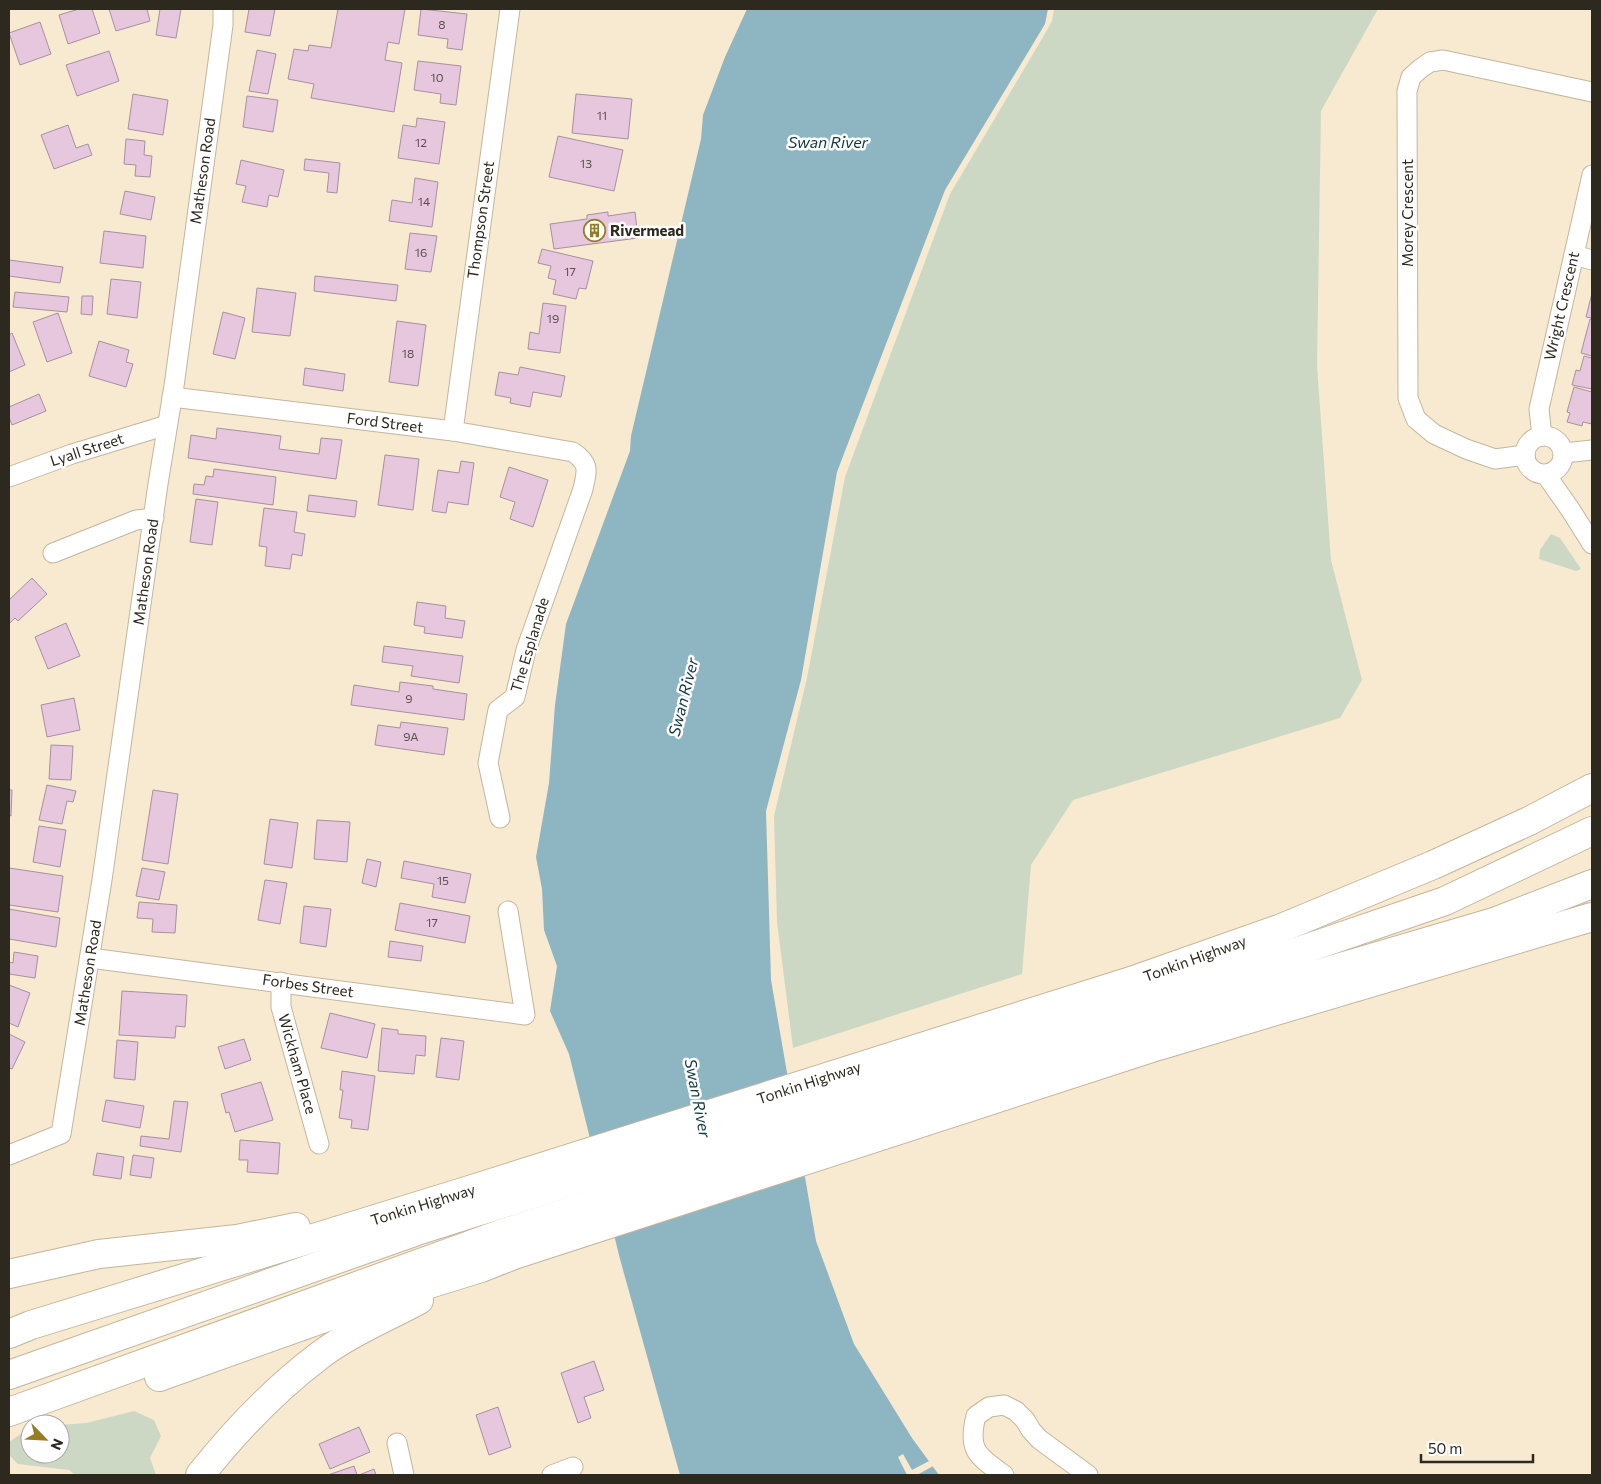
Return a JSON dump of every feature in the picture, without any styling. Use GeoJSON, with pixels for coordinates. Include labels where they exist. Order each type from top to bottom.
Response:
{"type":"FeatureCollection","features":[{"type":"Feature","properties":{"kind":"highway","name":"Tonkin Highway"},"geometry":{"type":"LineString","coordinates":[[9,1375],[417,1230],[495,1194],[1137,979],[1279,929],[1433,865],[1529,821],[1592,788]]}},
{"type":"Feature","properties":{"kind":"highway","name":"Tonkin Highway"},"geometry":{"type":"LineString","coordinates":[[9,1334],[87,1308],[463,1192],[495,1194],[1223,977],[1436,904],[1592,831]]}},
{"type":"Feature","properties":{"kind":"highway"},"geometry":{"type":"LineString","coordinates":[[9,1412],[510,1244],[1150,1024],[1494,922],[1592,884]]}},
{"type":"Feature","properties":{"kind":"highway"},"geometry":{"type":"LineString","coordinates":[[200,1475],[253,1414],[320,1355],[358,1332],[481,1268],[510,1244],[1158,1046],[1592,917]]}},
{"type":"Feature","properties":{"kind":"highway"},"geometry":{"type":"LineString","coordinates":[[9,1274],[99,1254],[237,1238],[463,1192]]}},
{"type":"Feature","properties":{"kind":"highway"},"geometry":{"type":"LineString","coordinates":[[9,1429],[361,1305],[481,1268]]}},
{"type":"Feature","properties":{"kind":"street","name":"Matheson Road"},"geometry":{"type":"LineString","coordinates":[[9,1155],[61,1134],[90,958],[172,397],[222,34],[223,9]]}},
{"type":"Feature","properties":{"kind":"street","name":"Thompson Street"},"geometry":{"type":"LineString","coordinates":[[453,431],[510,9]]}},
{"type":"Feature","properties":{"kind":"street","name":"Morey Crescent"},"geometry":{"type":"LineString","coordinates":[[1525,455],[1495,459],[1466,449],[1434,434],[1416,419],[1408,398],[1407,91],[1411,76],[1430,62],[1443,60],[1592,92]]}},
{"type":"Feature","properties":{"kind":"street","name":"Wright Crescent"},"geometry":{"type":"LineString","coordinates":[[1542,436],[1539,409],[1592,176]]}},
{"type":"Feature","properties":{"kind":"street"},"geometry":{"type":"LineString","coordinates":[[1574,255],[1592,260]]}},
{"type":"Feature","properties":{"kind":"street","name":"Ford Street"},"geometry":{"type":"LineString","coordinates":[[172,397],[453,431],[573,452],[583,459],[587,469]]}},
{"type":"Feature","properties":{"kind":"street","name":"Lyall Street"},"geometry":{"type":"LineString","coordinates":[[9,478],[72,454],[167,425]]}},
{"type":"Feature","properties":{"kind":"street"},"geometry":{"type":"LineString","coordinates":[[1542,436],[1556,440],[1564,454],[1559,468],[1553,473],[1546,475],[1538,474],[1531,470],[1525,455],[1530,443],[1542,436]]}},
{"type":"Feature","properties":{"kind":"street"},"geometry":{"type":"LineString","coordinates":[[1564,454],[1592,450]]}},
{"type":"Feature","properties":{"kind":"street","name":"The Esplanade"},"geometry":{"type":"LineString","coordinates":[[500,818],[488,763],[498,710],[515,697],[526,650],[582,489],[587,469]]}},
{"type":"Feature","properties":{"kind":"street"},"geometry":{"type":"LineString","coordinates":[[1546,475],[1592,544]]}},
{"type":"Feature","properties":{"kind":"street"},"geometry":{"type":"LineString","coordinates":[[54,553],[136,520],[154,518]]}},
{"type":"Feature","properties":{"kind":"street","name":"Forbes Street"},"geometry":{"type":"LineString","coordinates":[[90,958],[525,1015],[508,911]]}},
{"type":"Feature","properties":{"kind":"street","name":"Wickham Place"},"geometry":{"type":"LineString","coordinates":[[281,982],[281,1007],[320,1144]]}},
{"type":"Feature","properties":{"kind":"street"},"geometry":{"type":"LineString","coordinates":[[1004,1475],[980,1457],[973,1446],[972,1430],[976,1416],[989,1407],[1004,1405],[1016,1411],[1026,1420],[1031,1430],[1039,1439],[1088,1475]]}},
{"type":"Feature","properties":{"kind":"street"},"geometry":{"type":"LineString","coordinates":[[397,1443],[404,1475]]}},
{"type":"Feature","properties":{"kind":"street"},"geometry":{"type":"LineString","coordinates":[[552,1475],[573,1467]]}},
{"type":"Feature","properties":{"kind":"green space"},"geometry":{"type":"Polygon","coordinates":[[[1054,9],[1378,9],[1321,111],[1317,366],[1331,560],[1362,680],[1340,718],[1073,800],[1031,865],[1022,974],[793,1048],[777,922],[774,816],[807,678],[845,477],[950,194],[1046,32],[1052,21],[1054,9]]]}},
{"type":"Feature","properties":{"kind":"green space"},"geometry":{"type":"Polygon","coordinates":[[[1551,534],[1560,538],[1581,569],[1576,571],[1539,559],[1540,550],[1551,534]]]}},
{"type":"Feature","properties":{"kind":"green space"},"geometry":{"type":"Polygon","coordinates":[[[134,1411],[154,1420],[161,1436],[150,1458],[156,1475],[75,1475],[69,1470],[18,1464],[9,1455],[9,1442],[20,1435],[20,1464],[70,1464],[70,1424],[86,1423],[134,1411]]]}},
{"type":"Feature","properties":{"kind":"water","name":"Swan River"},"geometry":{"type":"Polygon","coordinates":[[[747,9],[1048,9],[1045,24],[945,190],[837,472],[801,680],[766,811],[771,980],[816,1241],[854,1344],[912,1438],[939,1475],[680,1475],[620,1259],[569,1054],[550,1011],[557,966],[544,930],[542,889],[536,857],[549,783],[555,705],[566,624],[630,451],[631,436],[701,139],[703,115],[725,57],[747,9]]]}},
{"type":"Feature","properties":{"kind":"pier"},"geometry":{"type":"Polygon","coordinates":[[[903,1454],[912,1470],[931,1460],[935,1465],[917,1475],[907,1475],[898,1457],[903,1454]]]}},
{"type":"Feature","properties":{"kind":"building"},"geometry":{"type":"Polygon","coordinates":[[[79,9],[92,9],[100,33],[68,44],[59,15],[79,9]]]}},
{"type":"Feature","properties":{"kind":"building"},"geometry":{"type":"Polygon","coordinates":[[[109,9],[147,9],[150,21],[116,31],[109,9]]]}},
{"type":"Feature","properties":{"kind":"building"},"geometry":{"type":"Polygon","coordinates":[[[160,9],[181,9],[176,38],[156,35],[160,9]]]}},
{"type":"Feature","properties":{"kind":"building"},"geometry":{"type":"Polygon","coordinates":[[[249,9],[275,9],[270,36],[245,32],[249,9]]]}},
{"type":"Feature","properties":{"kind":"building"},"geometry":{"type":"Polygon","coordinates":[[[338,9],[405,9],[399,44],[388,42],[385,60],[402,63],[394,112],[311,98],[314,84],[288,79],[294,49],[308,51],[309,45],[331,48],[338,9]]]}},
{"type":"Feature","properties":{"kind":"building"},"geometry":{"type":"Polygon","coordinates":[[[421,9],[467,14],[462,50],[447,48],[448,39],[418,35],[421,9]]]}},
{"type":"Feature","properties":{"kind":"building"},"geometry":{"type":"Polygon","coordinates":[[[40,22],[51,54],[20,65],[9,33],[40,22]]]}},
{"type":"Feature","properties":{"kind":"building"},"geometry":{"type":"Polygon","coordinates":[[[257,50],[276,54],[268,94],[249,91],[257,50]]]}},
{"type":"Feature","properties":{"kind":"building"},"geometry":{"type":"Polygon","coordinates":[[[109,51],[119,81],[77,96],[66,65],[109,51]]]}},
{"type":"Feature","properties":{"kind":"building"},"geometry":{"type":"Polygon","coordinates":[[[418,61],[461,66],[456,105],[440,103],[441,94],[414,90],[418,61]]]}},
{"type":"Feature","properties":{"kind":"building"},"geometry":{"type":"Polygon","coordinates":[[[133,94],[168,100],[163,135],[128,129],[133,94]]]}},
{"type":"Feature","properties":{"kind":"building"},"geometry":{"type":"Polygon","coordinates":[[[576,94],[632,99],[628,139],[572,133],[576,94]]]}},
{"type":"Feature","properties":{"kind":"building"},"geometry":{"type":"Polygon","coordinates":[[[247,96],[278,100],[273,132],[243,127],[247,96]]]}},
{"type":"Feature","properties":{"kind":"building"},"geometry":{"type":"Polygon","coordinates":[[[417,118],[445,122],[439,164],[398,158],[403,125],[416,127],[417,118]]]}},
{"type":"Feature","properties":{"kind":"building"},"geometry":{"type":"Polygon","coordinates":[[[68,125],[76,148],[88,144],[92,155],[54,169],[41,135],[68,125]]]}},
{"type":"Feature","properties":{"kind":"building"},"geometry":{"type":"Polygon","coordinates":[[[558,136],[623,150],[614,191],[549,177],[558,136]]]}},
{"type":"Feature","properties":{"kind":"building"},"geometry":{"type":"Polygon","coordinates":[[[126,139],[145,141],[144,155],[152,156],[150,177],[135,176],[136,165],[124,164],[126,139]]]}},
{"type":"Feature","properties":{"kind":"building"},"geometry":{"type":"Polygon","coordinates":[[[305,159],[340,163],[337,193],[327,192],[329,173],[304,170],[305,159]]]}},
{"type":"Feature","properties":{"kind":"building"},"geometry":{"type":"Polygon","coordinates":[[[241,160],[284,170],[278,197],[269,195],[267,207],[242,202],[246,186],[236,184],[241,160]]]}},
{"type":"Feature","properties":{"kind":"building"},"geometry":{"type":"Polygon","coordinates":[[[415,178],[438,182],[432,227],[389,221],[392,200],[412,203],[415,178]]]}},
{"type":"Feature","properties":{"kind":"building"},"geometry":{"type":"Polygon","coordinates":[[[125,191],[155,197],[151,220],[120,214],[125,191]]]}},
{"type":"Feature","properties":{"kind":"building","name":"Rivermead"},"geometry":{"type":"Polygon","coordinates":[[[608,212],[608,216],[635,212],[638,238],[554,249],[550,224],[587,219],[587,215],[608,212]]]}},
{"type":"Feature","properties":{"kind":"building"},"geometry":{"type":"Polygon","coordinates":[[[104,231],[146,236],[143,268],[100,263],[104,231]]]}},
{"type":"Feature","properties":{"kind":"building"},"geometry":{"type":"Polygon","coordinates":[[[410,233],[437,236],[431,272],[405,269],[410,233]]]}},
{"type":"Feature","properties":{"kind":"building"},"geometry":{"type":"Polygon","coordinates":[[[542,249],[593,261],[586,289],[579,288],[576,299],[553,294],[556,280],[548,278],[551,266],[538,263],[542,249]]]}},
{"type":"Feature","properties":{"kind":"building"},"geometry":{"type":"Polygon","coordinates":[[[9,260],[63,267],[60,283],[9,276],[9,260]]]}},
{"type":"Feature","properties":{"kind":"building"},"geometry":{"type":"Polygon","coordinates":[[[315,276],[398,285],[396,301],[314,291],[315,276]]]}},
{"type":"Feature","properties":{"kind":"building"},"geometry":{"type":"Polygon","coordinates":[[[111,279],[141,282],[137,318],[107,314],[111,279]]]}},
{"type":"Feature","properties":{"kind":"building"},"geometry":{"type":"Polygon","coordinates":[[[257,288],[296,293],[290,336],[252,332],[257,288]]]}},
{"type":"Feature","properties":{"kind":"building"},"geometry":{"type":"Polygon","coordinates":[[[15,292],[69,297],[67,312],[13,307],[15,292]]]}},
{"type":"Feature","properties":{"kind":"building"},"geometry":{"type":"Polygon","coordinates":[[[1592,293],[1592,318],[1586,317],[1592,293]]]}},
{"type":"Feature","properties":{"kind":"building"},"geometry":{"type":"Polygon","coordinates":[[[82,296],[93,296],[92,315],[81,314],[82,296]]]}},
{"type":"Feature","properties":{"kind":"building"},"geometry":{"type":"Polygon","coordinates":[[[543,303],[566,306],[560,353],[528,349],[530,332],[539,334],[543,303]]]}},
{"type":"Feature","properties":{"kind":"building"},"geometry":{"type":"Polygon","coordinates":[[[223,312],[245,318],[235,359],[213,354],[223,312]]]}},
{"type":"Feature","properties":{"kind":"building"},"geometry":{"type":"Polygon","coordinates":[[[58,313],[72,353],[47,362],[33,322],[58,313]]]}},
{"type":"Feature","properties":{"kind":"building"},"geometry":{"type":"Polygon","coordinates":[[[1590,319],[1592,320],[1592,356],[1581,353],[1590,319]]]}},
{"type":"Feature","properties":{"kind":"building"},"geometry":{"type":"Polygon","coordinates":[[[397,321],[426,325],[418,386],[389,382],[397,321]]]}},
{"type":"Feature","properties":{"kind":"building"},"geometry":{"type":"Polygon","coordinates":[[[12,333],[25,365],[9,372],[9,335],[12,333]]]}},
{"type":"Feature","properties":{"kind":"building"},"geometry":{"type":"Polygon","coordinates":[[[99,341],[129,350],[126,362],[133,364],[126,387],[89,376],[99,341]]]}},
{"type":"Feature","properties":{"kind":"building"},"geometry":{"type":"Polygon","coordinates":[[[1584,356],[1592,358],[1592,389],[1572,385],[1576,370],[1580,371],[1584,356]]]}},
{"type":"Feature","properties":{"kind":"building"},"geometry":{"type":"Polygon","coordinates":[[[520,367],[565,376],[561,397],[533,392],[530,407],[510,403],[511,398],[495,395],[499,372],[518,375],[520,367]]]}},
{"type":"Feature","properties":{"kind":"building"},"geometry":{"type":"Polygon","coordinates":[[[305,368],[345,374],[343,391],[303,385],[305,368]]]}},
{"type":"Feature","properties":{"kind":"building"},"geometry":{"type":"Polygon","coordinates":[[[1574,387],[1592,392],[1592,424],[1583,422],[1582,426],[1567,422],[1570,413],[1567,412],[1574,387]]]}},
{"type":"Feature","properties":{"kind":"building"},"geometry":{"type":"Polygon","coordinates":[[[39,394],[46,411],[12,425],[9,417],[9,407],[39,394]]]}},
{"type":"Feature","properties":{"kind":"building"},"geometry":{"type":"Polygon","coordinates":[[[217,428],[281,436],[279,449],[319,454],[321,438],[342,440],[336,479],[188,458],[191,435],[216,439],[217,428]]]}},
{"type":"Feature","properties":{"kind":"building"},"geometry":{"type":"Polygon","coordinates":[[[385,455],[419,459],[413,510],[378,505],[385,455]]]}},
{"type":"Feature","properties":{"kind":"building"},"geometry":{"type":"Polygon","coordinates":[[[461,461],[474,463],[468,505],[448,502],[446,513],[432,511],[438,470],[459,473],[461,461]]]}},
{"type":"Feature","properties":{"kind":"building"},"geometry":{"type":"Polygon","coordinates":[[[509,467],[548,480],[533,527],[510,519],[515,502],[500,497],[509,467]]]}},
{"type":"Feature","properties":{"kind":"building"},"geometry":{"type":"Polygon","coordinates":[[[214,469],[276,477],[273,505],[193,494],[194,484],[204,485],[206,476],[213,477],[214,469]]]}},
{"type":"Feature","properties":{"kind":"building"},"geometry":{"type":"Polygon","coordinates":[[[309,495],[357,501],[355,517],[307,511],[309,495]]]}},
{"type":"Feature","properties":{"kind":"building"},"geometry":{"type":"Polygon","coordinates":[[[196,499],[218,502],[212,545],[190,542],[196,499]]]}},
{"type":"Feature","properties":{"kind":"building"},"geometry":{"type":"Polygon","coordinates":[[[264,508],[297,512],[294,532],[305,534],[302,556],[292,554],[290,569],[265,566],[267,547],[259,546],[264,508]]]}},
{"type":"Feature","properties":{"kind":"building"},"geometry":{"type":"Polygon","coordinates":[[[32,578],[47,594],[18,621],[15,618],[9,624],[9,600],[32,578]]]}},
{"type":"Feature","properties":{"kind":"building"},"geometry":{"type":"Polygon","coordinates":[[[417,602],[446,606],[445,618],[465,621],[462,638],[424,633],[425,627],[414,625],[417,602]]]}},
{"type":"Feature","properties":{"kind":"building"},"geometry":{"type":"Polygon","coordinates":[[[66,623],[80,656],[48,669],[35,637],[66,623]]]}},
{"type":"Feature","properties":{"kind":"building"},"geometry":{"type":"Polygon","coordinates":[[[384,646],[463,656],[459,683],[411,676],[413,666],[382,662],[384,646]]]}},
{"type":"Feature","properties":{"kind":"building"},"geometry":{"type":"Polygon","coordinates":[[[400,682],[433,686],[433,689],[467,694],[464,720],[351,705],[354,685],[399,692],[400,682]]]}},
{"type":"Feature","properties":{"kind":"building"},"geometry":{"type":"Polygon","coordinates":[[[74,698],[80,730],[47,737],[41,705],[74,698]]]}},
{"type":"Feature","properties":{"kind":"building"},"geometry":{"type":"Polygon","coordinates":[[[401,722],[448,728],[444,755],[375,745],[378,725],[400,728],[401,722]]]}},
{"type":"Feature","properties":{"kind":"building"},"geometry":{"type":"Polygon","coordinates":[[[51,745],[73,746],[71,780],[49,779],[51,745]]]}},
{"type":"Feature","properties":{"kind":"building"},"geometry":{"type":"Polygon","coordinates":[[[47,785],[76,791],[73,802],[67,801],[62,824],[39,820],[47,785]]]}},
{"type":"Feature","properties":{"kind":"building"},"geometry":{"type":"Polygon","coordinates":[[[9,790],[12,790],[11,816],[9,815],[9,790]]]}},
{"type":"Feature","properties":{"kind":"building"},"geometry":{"type":"Polygon","coordinates":[[[153,790],[178,794],[168,864],[142,860],[153,790]]]}},
{"type":"Feature","properties":{"kind":"building"},"geometry":{"type":"Polygon","coordinates":[[[270,819],[298,823],[292,868],[264,864],[270,819]]]}},
{"type":"Feature","properties":{"kind":"building"},"geometry":{"type":"Polygon","coordinates":[[[317,820],[350,822],[347,862],[314,859],[317,820]]]}},
{"type":"Feature","properties":{"kind":"building"},"geometry":{"type":"Polygon","coordinates":[[[39,826],[66,830],[60,867],[33,862],[39,826]]]}},
{"type":"Feature","properties":{"kind":"building"},"geometry":{"type":"Polygon","coordinates":[[[367,859],[381,862],[376,887],[362,883],[367,859]]]}},
{"type":"Feature","properties":{"kind":"building"},"geometry":{"type":"Polygon","coordinates":[[[404,861],[471,874],[465,903],[432,897],[434,884],[401,878],[404,861]]]}},
{"type":"Feature","properties":{"kind":"building"},"geometry":{"type":"Polygon","coordinates":[[[9,868],[63,876],[58,912],[9,905],[9,868]]]}},
{"type":"Feature","properties":{"kind":"building"},"geometry":{"type":"Polygon","coordinates":[[[142,868],[165,872],[159,900],[136,896],[142,868]]]}},
{"type":"Feature","properties":{"kind":"building"},"geometry":{"type":"Polygon","coordinates":[[[265,880],[287,883],[280,924],[258,920],[265,880]]]}},
{"type":"Feature","properties":{"kind":"building"},"geometry":{"type":"Polygon","coordinates":[[[139,902],[177,905],[175,933],[152,932],[153,919],[137,918],[139,902]]]}},
{"type":"Feature","properties":{"kind":"building"},"geometry":{"type":"Polygon","coordinates":[[[400,903],[470,916],[465,943],[395,930],[400,903]]]}},
{"type":"Feature","properties":{"kind":"building"},"geometry":{"type":"Polygon","coordinates":[[[304,906],[331,909],[326,947],[300,943],[304,906]]]}},
{"type":"Feature","properties":{"kind":"building"},"geometry":{"type":"Polygon","coordinates":[[[9,909],[60,918],[56,947],[9,939],[9,909]]]}},
{"type":"Feature","properties":{"kind":"building"},"geometry":{"type":"Polygon","coordinates":[[[390,941],[423,946],[421,961],[388,957],[390,941]]]}},
{"type":"Feature","properties":{"kind":"building"},"geometry":{"type":"Polygon","coordinates":[[[14,952],[38,956],[35,978],[9,974],[9,962],[13,963],[14,952]]]}},
{"type":"Feature","properties":{"kind":"building"},"geometry":{"type":"Polygon","coordinates":[[[9,985],[30,993],[18,1027],[9,1023],[9,985]]]}},
{"type":"Feature","properties":{"kind":"building"},"geometry":{"type":"Polygon","coordinates":[[[122,991],[187,995],[185,1027],[176,1026],[175,1038],[119,1035],[122,991]]]}},
{"type":"Feature","properties":{"kind":"building"},"geometry":{"type":"Polygon","coordinates":[[[330,1013],[375,1024],[367,1058],[321,1048],[330,1013]]]}},
{"type":"Feature","properties":{"kind":"building"},"geometry":{"type":"Polygon","coordinates":[[[382,1028],[398,1030],[398,1034],[426,1036],[425,1056],[416,1055],[414,1074],[378,1071],[382,1028]]]}},
{"type":"Feature","properties":{"kind":"building"},"geometry":{"type":"Polygon","coordinates":[[[9,1034],[25,1042],[12,1069],[9,1068],[9,1034]]]}},
{"type":"Feature","properties":{"kind":"building"},"geometry":{"type":"Polygon","coordinates":[[[441,1038],[464,1041],[459,1080],[436,1077],[441,1038]]]}},
{"type":"Feature","properties":{"kind":"building"},"geometry":{"type":"Polygon","coordinates":[[[244,1039],[251,1060],[225,1069],[218,1047],[244,1039]]]}},
{"type":"Feature","properties":{"kind":"building"},"geometry":{"type":"Polygon","coordinates":[[[117,1040],[138,1042],[135,1080],[114,1078],[117,1040]]]}},
{"type":"Feature","properties":{"kind":"building"},"geometry":{"type":"Polygon","coordinates":[[[342,1071],[375,1076],[368,1130],[351,1128],[352,1120],[339,1118],[343,1090],[340,1090],[342,1071]]]}},
{"type":"Feature","properties":{"kind":"building"},"geometry":{"type":"Polygon","coordinates":[[[261,1082],[273,1120],[235,1132],[229,1112],[226,1113],[221,1094],[261,1082]]]}},
{"type":"Feature","properties":{"kind":"building"},"geometry":{"type":"Polygon","coordinates":[[[106,1100],[144,1106],[140,1128],[102,1121],[106,1100]]]}},
{"type":"Feature","properties":{"kind":"building"},"geometry":{"type":"Polygon","coordinates":[[[174,1101],[188,1102],[181,1152],[140,1146],[141,1136],[169,1139],[174,1101]]]}},
{"type":"Feature","properties":{"kind":"building"},"geometry":{"type":"Polygon","coordinates":[[[240,1140],[280,1143],[278,1174],[247,1172],[248,1160],[239,1160],[240,1140]]]}},
{"type":"Feature","properties":{"kind":"building"},"geometry":{"type":"Polygon","coordinates":[[[97,1153],[124,1157],[121,1179],[93,1175],[97,1153]]]}},
{"type":"Feature","properties":{"kind":"building"},"geometry":{"type":"Polygon","coordinates":[[[133,1155],[154,1158],[151,1178],[130,1175],[133,1155]]]}},
{"type":"Feature","properties":{"kind":"building"},"geometry":{"type":"Polygon","coordinates":[[[594,1361],[604,1390],[584,1397],[591,1418],[578,1423],[561,1373],[594,1361]]]}},
{"type":"Feature","properties":{"kind":"building"},"geometry":{"type":"Polygon","coordinates":[[[498,1407],[511,1447],[489,1455],[476,1415],[498,1407]]]}},
{"type":"Feature","properties":{"kind":"building"},"geometry":{"type":"Polygon","coordinates":[[[359,1427],[370,1452],[330,1469],[319,1444],[359,1427]]]}},
{"type":"Feature","properties":{"kind":"building"},"geometry":{"type":"Polygon","coordinates":[[[354,1466],[357,1475],[328,1475],[354,1466]]]}},
{"type":"Feature","properties":{"kind":"building"},"geometry":{"type":"Polygon","coordinates":[[[374,1469],[376,1475],[359,1475],[374,1469]]]}},
{"type":"Feature","properties":{"kind":"place","name":"Rivermead"},"geometry":{"type":"Point","coordinates":[594,231]}}]}
